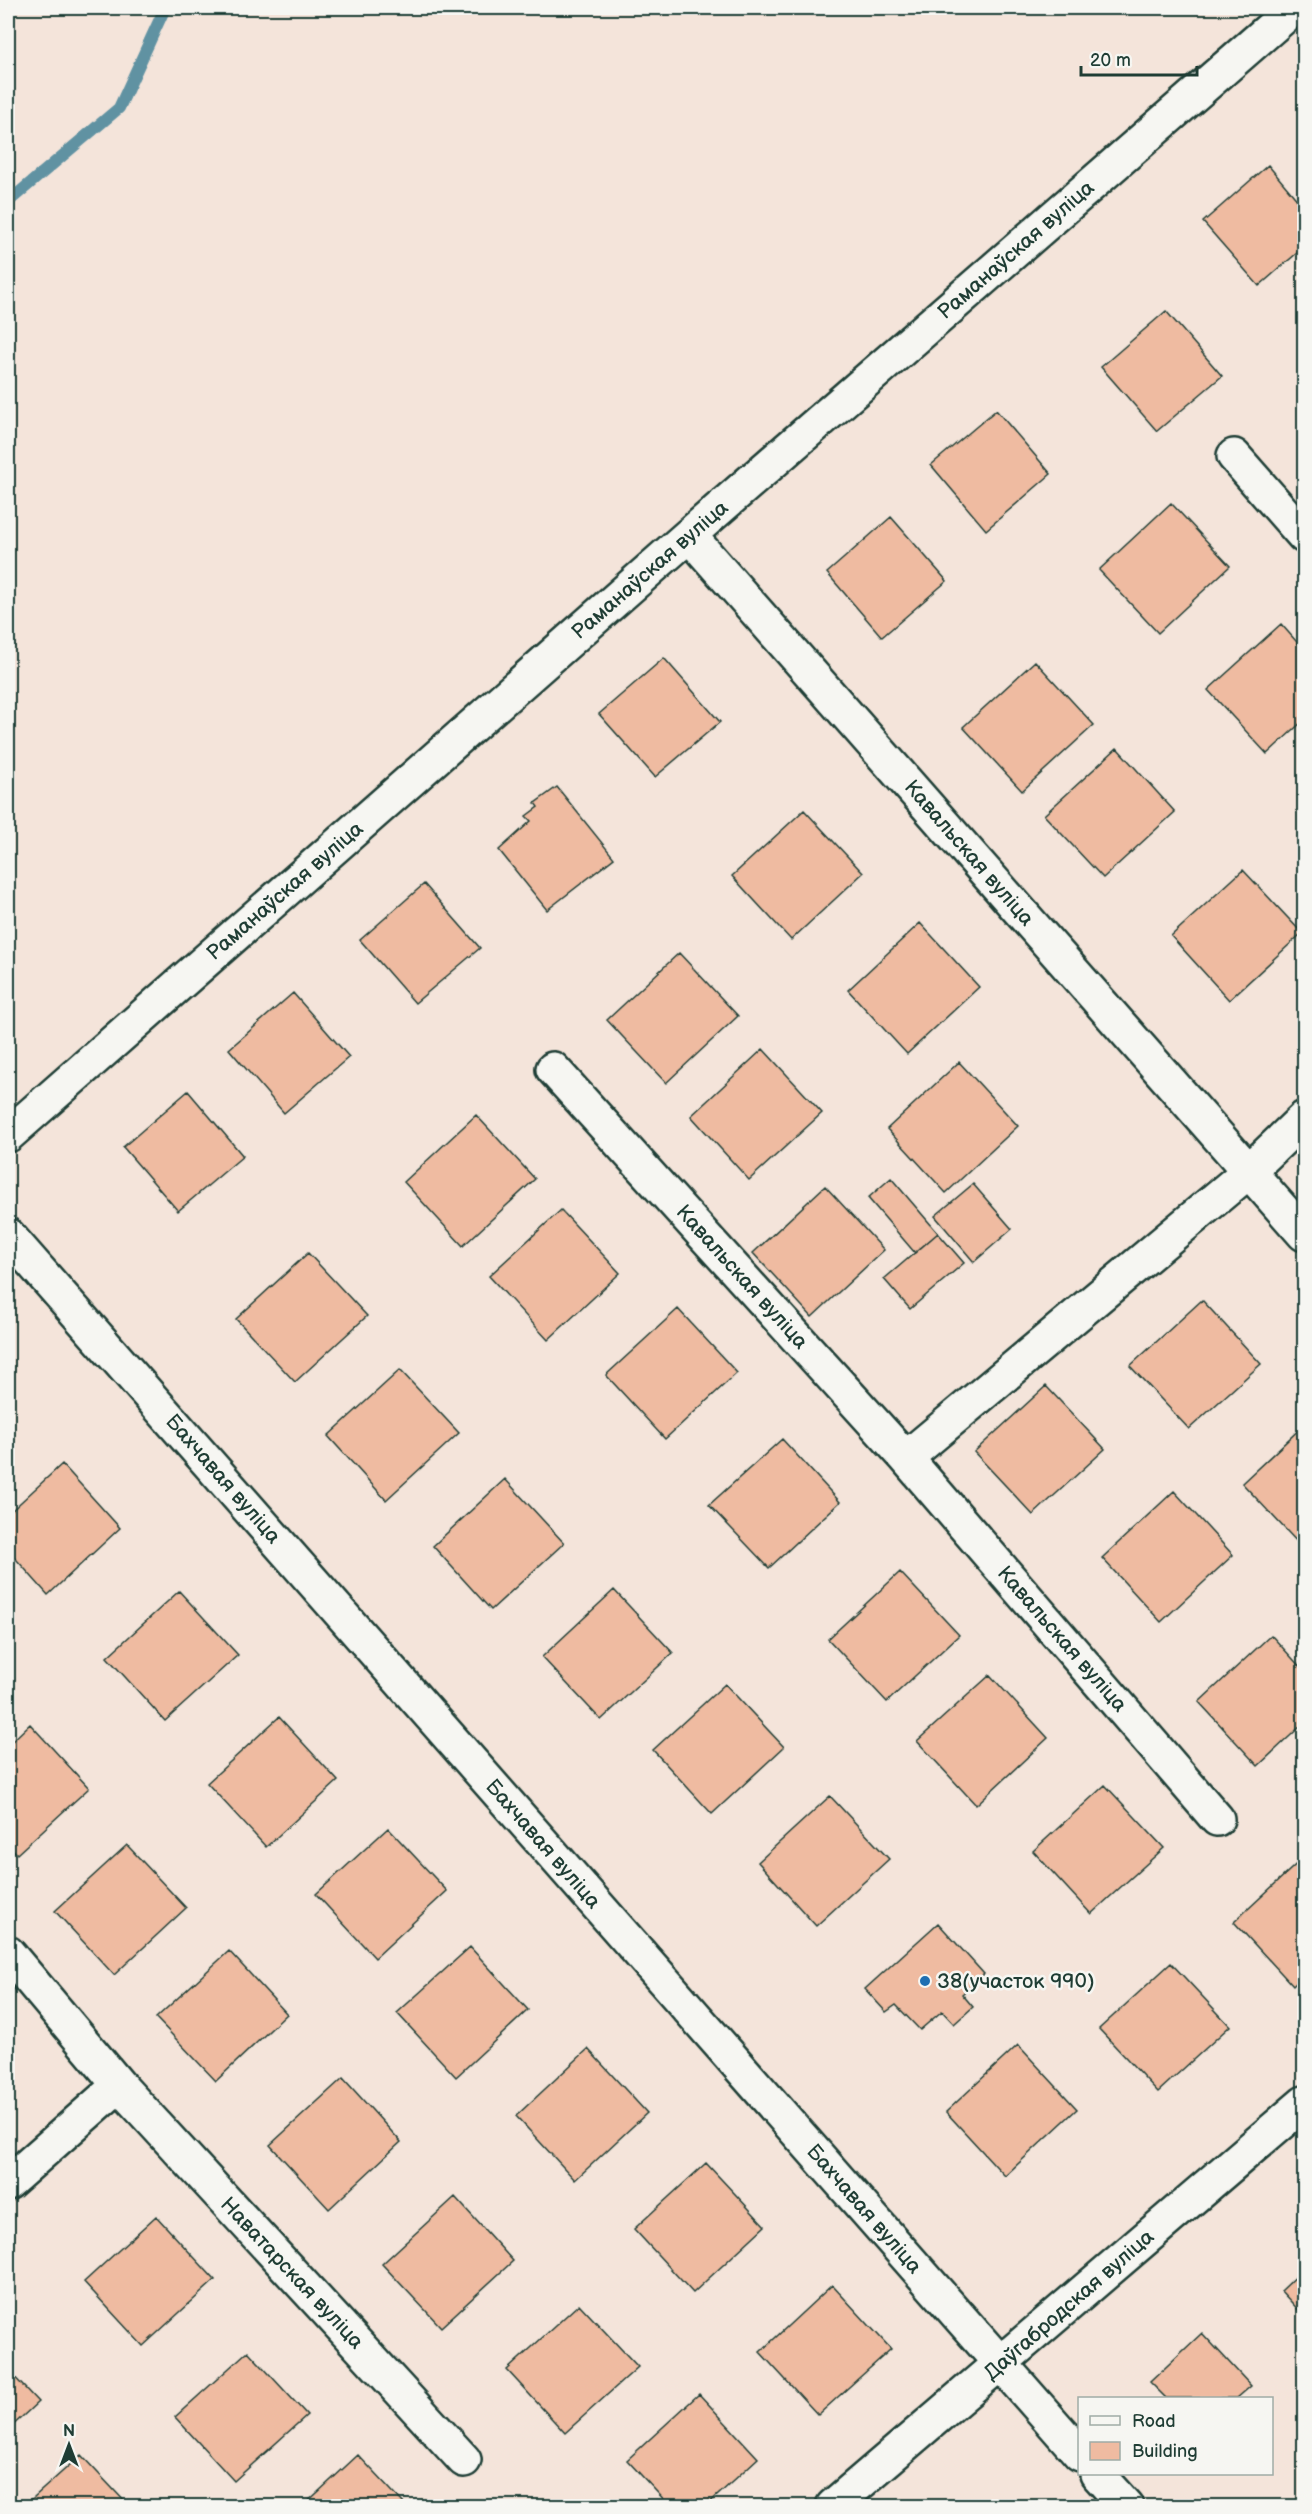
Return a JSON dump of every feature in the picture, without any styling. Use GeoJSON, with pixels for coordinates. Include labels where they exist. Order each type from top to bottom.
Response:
{"type":"FeatureCollection","features":[{"type":"Feature","properties":{"kind":"street","name":"Раманаўская вуліца"},"geometry":{"type":"LineString","coordinates":[[8,1135],[689,535],[1294,8]]}},
{"type":"Feature","properties":{"kind":"street"},"geometry":{"type":"LineString","coordinates":[[1234,456],[1305,536]]}},
{"type":"Feature","properties":{"kind":"street","name":"Кавальская вуліца"},"geometry":{"type":"LineString","coordinates":[[689,535],[1305,1234]]}},
{"type":"Feature","properties":{"kind":"street","name":"Кавальская вуліца"},"geometry":{"type":"LineString","coordinates":[[553,1069],[906,1458],[1217,1819]]}},
{"type":"Feature","properties":{"kind":"street"},"geometry":{"type":"LineString","coordinates":[[906,1458],[1249,1171],[1305,1119]]}},
{"type":"Feature","properties":{"kind":"street","name":"Бахчавая вуліца"},"geometry":{"type":"LineString","coordinates":[[8,1235],[1078,2452]]}},
{"type":"Feature","properties":{"kind":"street","name":"Наватарская вуліца"},"geometry":{"type":"LineString","coordinates":[[8,1953],[119,2085],[464,2460]]}},
{"type":"Feature","properties":{"kind":"street"},"geometry":{"type":"LineString","coordinates":[[8,2182],[119,2085]]}},
{"type":"Feature","properties":{"kind":"street","name":"Даўгабродская вуліца"},"geometry":{"type":"LineString","coordinates":[[833,2506],[1305,2103]]}},
{"type":"Feature","properties":{"kind":"street"},"geometry":{"type":"LineString","coordinates":[[1098,2475],[1126,2506]]}},
{"type":"Feature","properties":{"kind":"building"},"geometry":{"type":"Polygon","coordinates":[[[1268,165],[1304,208],[1304,247],[1259,286],[1203,222],[1268,165]]]}},
{"type":"Feature","properties":{"kind":"building"},"geometry":{"type":"Polygon","coordinates":[[[1166,311],[1222,376],[1157,431],[1101,367],[1166,311]]]}},
{"type":"Feature","properties":{"kind":"building"},"geometry":{"type":"Polygon","coordinates":[[[996,410],[1051,474],[986,530],[931,465],[996,410]]]}},
{"type":"Feature","properties":{"kind":"building"},"geometry":{"type":"Polygon","coordinates":[[[1171,503],[1230,566],[1158,633],[1099,570],[1171,503]]]}},
{"type":"Feature","properties":{"kind":"building"},"geometry":{"type":"Polygon","coordinates":[[[891,517],[947,581],[882,637],[827,573],[891,517]]]}},
{"type":"Feature","properties":{"kind":"building"},"geometry":{"type":"Polygon","coordinates":[[[1281,624],[1304,650],[1304,720],[1267,754],[1208,690],[1281,624]]]}},
{"type":"Feature","properties":{"kind":"building"},"geometry":{"type":"Polygon","coordinates":[[[664,658],[720,722],[655,777],[599,714],[664,658]]]}},
{"type":"Feature","properties":{"kind":"building"},"geometry":{"type":"Polygon","coordinates":[[[1035,661],[1094,725],[1022,791],[963,727],[1035,661]]]}},
{"type":"Feature","properties":{"kind":"building"},"geometry":{"type":"Polygon","coordinates":[[[1117,748],[1175,812],[1103,878],[1044,815],[1117,748]]]}},
{"type":"Feature","properties":{"kind":"building"},"geometry":{"type":"Polygon","coordinates":[[[557,787],[614,858],[547,910],[499,850],[531,821],[526,816],[538,807],[535,803],[557,787]]]}},
{"type":"Feature","properties":{"kind":"building"},"geometry":{"type":"Polygon","coordinates":[[[804,810],[863,873],[791,940],[732,876],[804,810]]]}},
{"type":"Feature","properties":{"kind":"building"},"geometry":{"type":"Polygon","coordinates":[[[1243,870],[1302,933],[1229,1000],[1171,936],[1243,870]]]}},
{"type":"Feature","properties":{"kind":"building"},"geometry":{"type":"Polygon","coordinates":[[[424,884],[480,948],[415,1003],[360,940],[424,884]]]}},
{"type":"Feature","properties":{"kind":"building"},"geometry":{"type":"Polygon","coordinates":[[[920,923],[979,987],[907,1054],[848,990],[920,923]]]}},
{"type":"Feature","properties":{"kind":"building"},"geometry":{"type":"Polygon","coordinates":[[[679,953],[738,1016],[666,1083],[607,1020],[679,953]]]}},
{"type":"Feature","properties":{"kind":"building"},"geometry":{"type":"Polygon","coordinates":[[[293,993],[349,1057],[284,1113],[229,1049],[293,993]]]}},
{"type":"Feature","properties":{"kind":"building"},"geometry":{"type":"Polygon","coordinates":[[[763,1049],[822,1113],[749,1180],[691,1116],[763,1049]]]}},
{"type":"Feature","properties":{"kind":"building"},"geometry":{"type":"Polygon","coordinates":[[[959,1062],[1018,1126],[946,1193],[887,1129],[959,1062]]]}},
{"type":"Feature","properties":{"kind":"building"},"geometry":{"type":"Polygon","coordinates":[[[188,1091],[243,1156],[178,1211],[123,1147],[188,1091]]]}},
{"type":"Feature","properties":{"kind":"building"},"geometry":{"type":"Polygon","coordinates":[[[476,1115],[535,1179],[463,1246],[404,1182],[476,1115]]]}},
{"type":"Feature","properties":{"kind":"building"},"geometry":{"type":"Polygon","coordinates":[[[891,1178],[938,1233],[915,1253],[868,1198],[891,1178]]]}},
{"type":"Feature","properties":{"kind":"building"},"geometry":{"type":"Polygon","coordinates":[[[973,1184],[1012,1229],[974,1262],[935,1216],[973,1184]]]}},
{"type":"Feature","properties":{"kind":"building"},"geometry":{"type":"Polygon","coordinates":[[[825,1186],[884,1250],[812,1317],[753,1253],[825,1186]]]}},
{"type":"Feature","properties":{"kind":"building"},"geometry":{"type":"Polygon","coordinates":[[[561,1210],[620,1273],[548,1340],[489,1276],[561,1210]]]}},
{"type":"Feature","properties":{"kind":"building"},"geometry":{"type":"Polygon","coordinates":[[[938,1233],[964,1263],[910,1309],[884,1279],[938,1233]]]}},
{"type":"Feature","properties":{"kind":"building"},"geometry":{"type":"Polygon","coordinates":[[[308,1253],[367,1316],[295,1382],[236,1319],[308,1253]]]}},
{"type":"Feature","properties":{"kind":"building"},"geometry":{"type":"Polygon","coordinates":[[[1202,1300],[1261,1364],[1189,1429],[1130,1366],[1202,1300]]]}},
{"type":"Feature","properties":{"kind":"building"},"geometry":{"type":"Polygon","coordinates":[[[678,1309],[737,1373],[665,1439],[606,1375],[678,1309]]]}},
{"type":"Feature","properties":{"kind":"building"},"geometry":{"type":"Polygon","coordinates":[[[400,1370],[459,1433],[386,1500],[328,1436],[400,1370]]]}},
{"type":"Feature","properties":{"kind":"building"},"geometry":{"type":"Polygon","coordinates":[[[1046,1386],[1105,1449],[1033,1515],[974,1452],[1046,1386]]]}},
{"type":"Feature","properties":{"kind":"building"},"geometry":{"type":"Polygon","coordinates":[[[1304,1425],[1304,1543],[1301,1546],[1242,1483],[1304,1425]]]}},
{"type":"Feature","properties":{"kind":"building"},"geometry":{"type":"Polygon","coordinates":[[[782,1439],[840,1502],[769,1568],[709,1505],[782,1439]]]}},
{"type":"Feature","properties":{"kind":"building"},"geometry":{"type":"Polygon","coordinates":[[[62,1464],[120,1528],[48,1595],[8,1550],[8,1514],[62,1464]]]}},
{"type":"Feature","properties":{"kind":"building"},"geometry":{"type":"Polygon","coordinates":[[[505,1479],[564,1543],[491,1610],[433,1546],[505,1479]]]}},
{"type":"Feature","properties":{"kind":"building"},"geometry":{"type":"Polygon","coordinates":[[[1174,1491],[1233,1555],[1161,1622],[1102,1558],[1174,1491]]]}},
{"type":"Feature","properties":{"kind":"building"},"geometry":{"type":"Polygon","coordinates":[[[900,1572],[959,1635],[887,1702],[828,1639],[900,1572]]]}},
{"type":"Feature","properties":{"kind":"building"},"geometry":{"type":"Polygon","coordinates":[[[614,1590],[673,1653],[601,1720],[542,1657],[614,1590]]]}},
{"type":"Feature","properties":{"kind":"building"},"geometry":{"type":"Polygon","coordinates":[[[179,1591],[238,1655],[165,1721],[107,1657],[179,1591]]]}},
{"type":"Feature","properties":{"kind":"building"},"geometry":{"type":"Polygon","coordinates":[[[1271,1635],[1304,1671],[1304,1723],[1258,1766],[1199,1702],[1271,1635]]]}},
{"type":"Feature","properties":{"kind":"building"},"geometry":{"type":"Polygon","coordinates":[[[990,1675],[1048,1738],[976,1805],[917,1741],[990,1675]]]}},
{"type":"Feature","properties":{"kind":"building"},"geometry":{"type":"Polygon","coordinates":[[[725,1684],[784,1747],[712,1814],[653,1750],[725,1684]]]}},
{"type":"Feature","properties":{"kind":"building"},"geometry":{"type":"Polygon","coordinates":[[[279,1717],[338,1781],[266,1847],[207,1783],[279,1717]]]}},
{"type":"Feature","properties":{"kind":"building"},"geometry":{"type":"Polygon","coordinates":[[[30,1724],[89,1788],[17,1854],[8,1844],[8,1745],[30,1724]]]}},
{"type":"Feature","properties":{"kind":"building"},"geometry":{"type":"Polygon","coordinates":[[[1105,1785],[1164,1848],[1091,1914],[1033,1851],[1105,1785]]]}},
{"type":"Feature","properties":{"kind":"building"},"geometry":{"type":"Polygon","coordinates":[[[830,1796],[889,1859],[816,1926],[758,1862],[830,1796]]]}},
{"type":"Feature","properties":{"kind":"building"},"geometry":{"type":"Polygon","coordinates":[[[388,1828],[447,1891],[375,1958],[316,1894],[388,1828]]]}},
{"type":"Feature","properties":{"kind":"building"},"geometry":{"type":"Polygon","coordinates":[[[127,1845],[186,1908],[114,1975],[55,1911],[127,1845]]]}},
{"type":"Feature","properties":{"kind":"building"},"geometry":{"type":"Polygon","coordinates":[[[1304,1857],[1304,1975],[1293,1986],[1234,1922],[1304,1857]]]}},
{"type":"Feature","properties":{"kind":"building","name":"38(участок 990)"},"geometry":{"type":"Polygon","coordinates":[[[938,1923],[984,1974],[962,1994],[973,2007],[954,2024],[942,2011],[920,2030],[896,2005],[886,2012],[865,1989],[938,1923]]]}},
{"type":"Feature","properties":{"kind":"building"},"geometry":{"type":"Polygon","coordinates":[[[470,1947],[528,2010],[456,2077],[397,2013],[470,1947]]]}},
{"type":"Feature","properties":{"kind":"building"},"geometry":{"type":"Polygon","coordinates":[[[229,1951],[287,2014],[216,2081],[156,2018],[229,1951]]]}},
{"type":"Feature","properties":{"kind":"building"},"geometry":{"type":"Polygon","coordinates":[[[1171,1963],[1230,2026],[1158,2092],[1099,2029],[1171,1963]]]}},
{"type":"Feature","properties":{"kind":"building"},"geometry":{"type":"Polygon","coordinates":[[[1018,2045],[1077,2109],[1005,2176],[946,2112],[1018,2045]]]}},
{"type":"Feature","properties":{"kind":"building"},"geometry":{"type":"Polygon","coordinates":[[[588,2049],[647,2113],[575,2180],[516,2116],[588,2049]]]}},
{"type":"Feature","properties":{"kind":"building"},"geometry":{"type":"Polygon","coordinates":[[[343,2078],[401,2142],[329,2209],[270,2145],[343,2078]]]}},
{"type":"Feature","properties":{"kind":"building"},"geometry":{"type":"Polygon","coordinates":[[[706,2163],[765,2226],[693,2293],[634,2229],[706,2163]]]}},
{"type":"Feature","properties":{"kind":"building"},"geometry":{"type":"Polygon","coordinates":[[[455,2197],[513,2261],[441,2327],[382,2264],[455,2197]]]}},
{"type":"Feature","properties":{"kind":"building"},"geometry":{"type":"Polygon","coordinates":[[[156,2216],[215,2280],[143,2346],[84,2282],[156,2216]]]}},
{"type":"Feature","properties":{"kind":"building"},"geometry":{"type":"Polygon","coordinates":[[[1304,2269],[1304,2316],[1281,2291],[1304,2269]]]}},
{"type":"Feature","properties":{"kind":"building"},"geometry":{"type":"Polygon","coordinates":[[[832,2285],[891,2349],[818,2415],[760,2352],[832,2285]]]}},
{"type":"Feature","properties":{"kind":"building"},"geometry":{"type":"Polygon","coordinates":[[[579,2304],[638,2367],[565,2433],[507,2370],[579,2304]]]}},
{"type":"Feature","properties":{"kind":"building"},"geometry":{"type":"Polygon","coordinates":[[[1202,2333],[1251,2386],[1238,2397],[1165,2397],[1150,2382],[1202,2333]]]}},
{"type":"Feature","properties":{"kind":"building"},"geometry":{"type":"Polygon","coordinates":[[[248,2351],[307,2415],[234,2481],[175,2417],[248,2351]]]}},
{"type":"Feature","properties":{"kind":"building"},"geometry":{"type":"Polygon","coordinates":[[[8,2370],[38,2402],[8,2430],[8,2370]]]}},
{"type":"Feature","properties":{"kind":"building"},"geometry":{"type":"Polygon","coordinates":[[[699,2394],[758,2458],[706,2506],[670,2506],[627,2460],[699,2394]]]}},
{"type":"Feature","properties":{"kind":"building"},"geometry":{"type":"Polygon","coordinates":[[[81,2455],[129,2506],[24,2506],[81,2455]]]}},
{"type":"Feature","properties":{"kind":"building"},"geometry":{"type":"Polygon","coordinates":[[[358,2455],[406,2506],[303,2506],[358,2455]]]}},
{"type":"Feature","properties":{"kind":"waterway"},"geometry":{"type":"LineString","coordinates":[[8,202],[119,108],[165,8]]}},
{"type":"Feature","properties":{"kind":"place","name":"38(участок 990)"},"geometry":{"type":"Point","coordinates":[925,1981]}}]}
